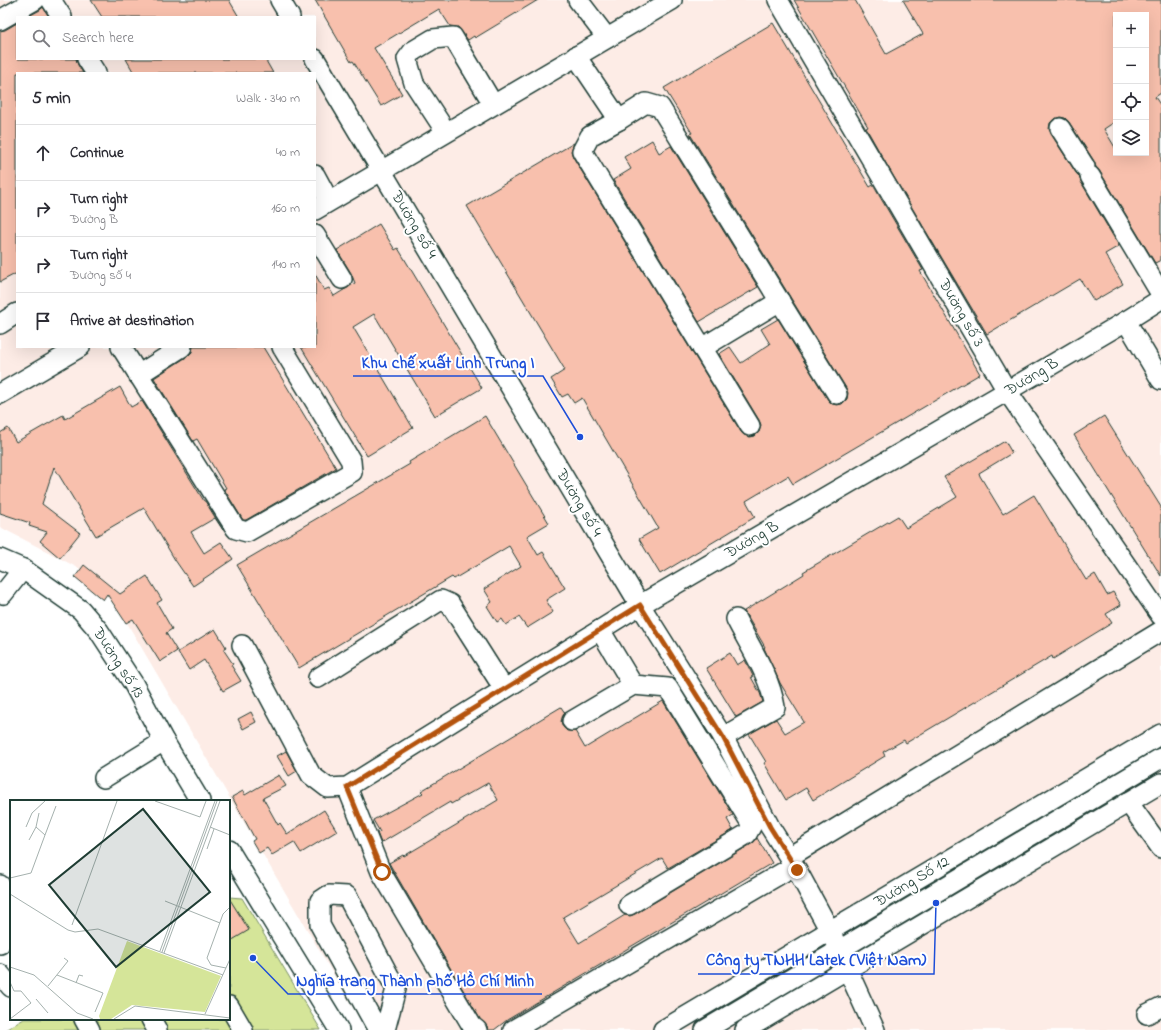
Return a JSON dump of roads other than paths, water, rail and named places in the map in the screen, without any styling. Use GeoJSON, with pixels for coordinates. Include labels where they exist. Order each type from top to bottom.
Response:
{"type":"FeatureCollection","features":[{"type":"Feature","properties":{"kind":"street"},"geometry":{"type":"LineString","coordinates":[[0,20],[35,0]]}},
{"type":"Feature","properties":{"kind":"street"},"geometry":{"type":"LineString","coordinates":[[51,0],[61,16]]}},
{"type":"Feature","properties":{"kind":"street"},"geometry":{"type":"LineString","coordinates":[[280,0],[289,16]]}},
{"type":"Feature","properties":{"kind":"street"},"geometry":{"type":"LineString","coordinates":[[578,0],[606,38]]}},
{"type":"Feature","properties":{"kind":"street"},"geometry":{"type":"LineString","coordinates":[[316,179],[322,205],[672,0]]}},
{"type":"Feature","properties":{"kind":"street","name":"Đường số 3"},"geometry":{"type":"LineString","coordinates":[[778,0],[1007,391],[1161,616]]}},
{"type":"Feature","properties":{"kind":"street"},"geometry":{"type":"LineString","coordinates":[[446,132],[414,83],[407,59],[413,51],[433,39],[453,37],[493,104]]}},
{"type":"Feature","properties":{"kind":"street"},"geometry":{"type":"LineString","coordinates":[[576,56],[619,120]]}},
{"type":"Feature","properties":{"kind":"street"},"geometry":{"type":"LineString","coordinates":[[89,60],[95,72]]}},
{"type":"Feature","properties":{"kind":"street","name":"Đường số 4"},"geometry":{"type":"LineString","coordinates":[[316,60],[640,605],[723,737],[770,827],[840,950]]}},
{"type":"Feature","properties":{"kind":"street"},"geometry":{"type":"LineString","coordinates":[[750,426],[582,151],[590,136],[646,103],[660,108],[838,394]]}},
{"type":"Feature","properties":{"kind":"street"},"geometry":{"type":"LineString","coordinates":[[1060,128],[1161,294]]}},
{"type":"Feature","properties":{"kind":"street"},"geometry":{"type":"LineString","coordinates":[[316,238],[342,279]]}},
{"type":"Feature","properties":{"kind":"street","name":"Đường B"},"geometry":{"type":"LineString","coordinates":[[347,787],[640,605],[1007,391],[1161,299]]}},
{"type":"Feature","properties":{"kind":"street"},"geometry":{"type":"LineString","coordinates":[[702,348],[780,301]]}},
{"type":"Feature","properties":{"kind":"street"},"geometry":{"type":"LineString","coordinates":[[0,324],[16,314]]}},
{"type":"Feature","properties":{"kind":"street"},"geometry":{"type":"LineString","coordinates":[[1126,321],[1161,380]]}},
{"type":"Feature","properties":{"kind":"street"},"geometry":{"type":"LineString","coordinates":[[0,394],[78,348]]}},
{"type":"Feature","properties":{"kind":"street"},"geometry":{"type":"LineString","coordinates":[[122,348],[236,529],[247,532],[352,472],[352,461],[283,348]]}},
{"type":"Feature","properties":{"kind":"street"},"geometry":{"type":"LineString","coordinates":[[138,375],[180,348]]}},
{"type":"Feature","properties":{"kind":"street","name":"Đường số 13"},"geometry":{"type":"LineString","coordinates":[[0,559],[23,569],[80,610],[99,631],[133,682],[164,740],[199,800]]}},
{"type":"Feature","properties":{"kind":"street"},"geometry":{"type":"LineString","coordinates":[[0,593],[3,594],[23,569]]}},
{"type":"Feature","properties":{"kind":"street"},"geometry":{"type":"LineString","coordinates":[[318,678],[441,600],[450,604],[504,690]]}},
{"type":"Feature","properties":{"kind":"street"},"geometry":{"type":"LineString","coordinates":[[723,737],[775,707],[773,693],[768,681],[736,619]]}},
{"type":"Feature","properties":{"kind":"street"},"geometry":{"type":"LineString","coordinates":[[600,630],[633,685]]}},
{"type":"Feature","properties":{"kind":"street"},"geometry":{"type":"LineString","coordinates":[[513,1030],[791,862],[1161,631]]}},
{"type":"Feature","properties":{"kind":"street"},"geometry":{"type":"LineString","coordinates":[[242,645],[311,775],[328,788],[347,787],[382,872],[472,1026],[477,1030]]}},
{"type":"Feature","properties":{"kind":"street"},"geometry":{"type":"LineString","coordinates":[[572,721],[633,685],[668,688],[752,825],[747,834],[629,905]]}},
{"type":"Feature","properties":{"kind":"street","name":"Đường Số 12"},"geometry":{"type":"LineString","coordinates":[[663,1030],[1161,734]]}},
{"type":"Feature","properties":{"kind":"street"},"geometry":{"type":"LineString","coordinates":[[104,778],[164,740]]}},
{"type":"Feature","properties":{"kind":"street","name":"Đường Số 12"},"geometry":{"type":"LineString","coordinates":[[705,1030],[1115,784],[1161,758]]}},
{"type":"Feature","properties":{"kind":"street"},"geometry":{"type":"LineString","coordinates":[[745,1030],[1161,782]]}},
{"type":"Feature","properties":{"kind":"street"},"geometry":{"type":"LineString","coordinates":[[1128,802],[1161,848]]}},
{"type":"Feature","properties":{"kind":"street"},"geometry":{"type":"LineString","coordinates":[[230,854],[235,876],[339,1030]]}},
{"type":"Feature","properties":{"kind":"street"},"geometry":{"type":"LineString","coordinates":[[0,885],[9,914],[0,944]]}},
{"type":"Feature","properties":{"kind":"street"},"geometry":{"type":"LineString","coordinates":[[378,1030],[320,925],[320,901],[329,895],[347,896],[396,989],[385,1030]]}},
{"type":"Feature","properties":{"kind":"street"},"geometry":{"type":"LineString","coordinates":[[840,950],[847,970],[876,1030]]}},
{"type":"Feature","properties":{"kind":"street"},"geometry":{"type":"LineString","coordinates":[[0,974],[10,986]]}},
{"type":"Feature","properties":{"kind":"street"},"geometry":{"type":"LineString","coordinates":[[230,1008],[243,1030]]}},
{"type":"Feature","properties":{"kind":"street"},"geometry":{"type":"LineString","coordinates":[[85,1020],[90,1030]]}},
{"type":"Feature","properties":{"kind":"street"},"geometry":{"type":"LineString","coordinates":[[152,1020],[158,1030]]}},
{"type":"Feature","properties":{"kind":"place","name":"Khu chế xuất Linh Trung I"},"geometry":{"type":"Point","coordinates":[580,437]}},
{"type":"Feature","properties":{"kind":"place","name":"Công ty TNHH Latek (Việt Nam)"},"geometry":{"type":"Point","coordinates":[936,903]}},
{"type":"Feature","properties":{"kind":"place","name":"Nghĩa trang Thành phố Hồ Chí Minh"},"geometry":{"type":"Point","coordinates":[253,958]}}]}
